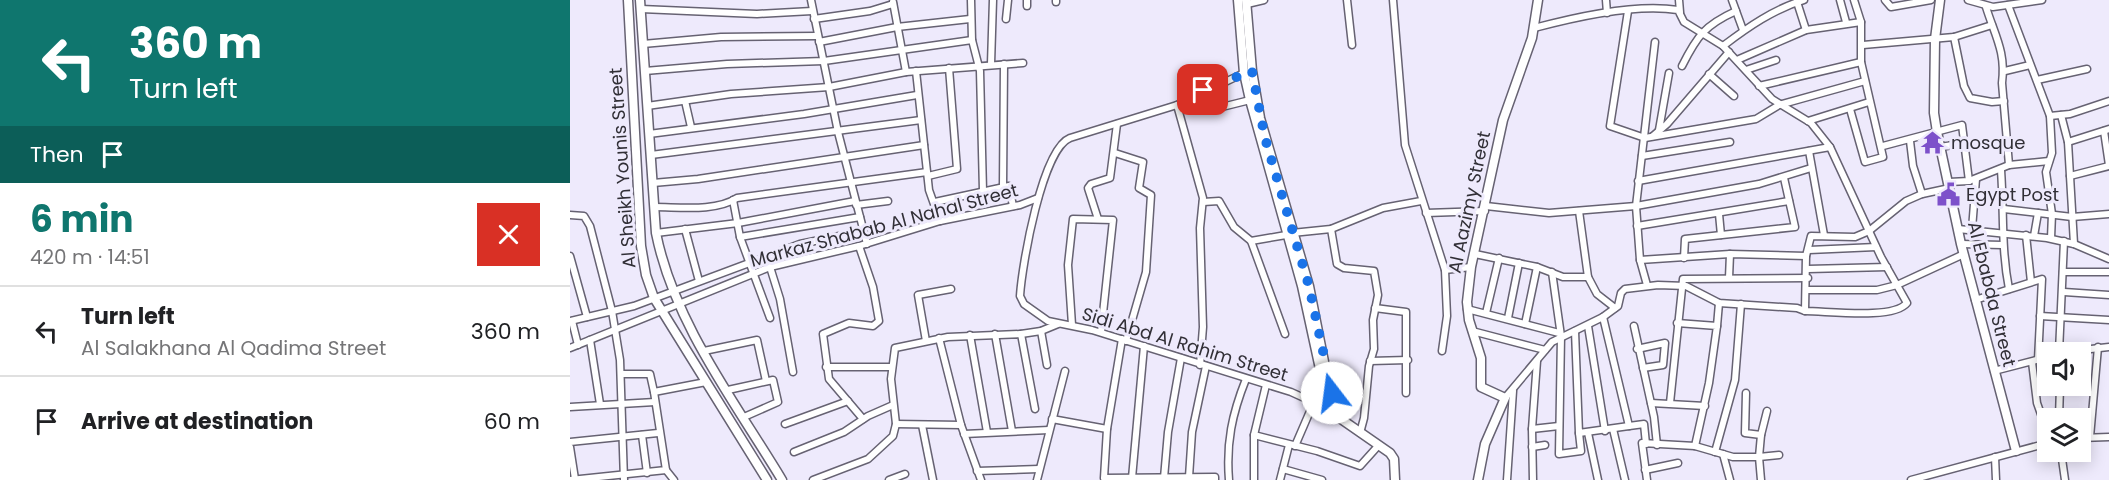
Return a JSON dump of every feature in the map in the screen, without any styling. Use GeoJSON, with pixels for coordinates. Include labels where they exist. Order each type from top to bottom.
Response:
{"type":"FeatureCollection","features":[{"type":"Feature","properties":{"kind":"street","name":"Al Sheikh Younis Street"},"geometry":{"type":"LineString","coordinates":[[628,0],[641,246],[646,275],[662,312],[767,480]]}},
{"type":"Feature","properties":{"kind":"street"},"geometry":{"type":"LineString","coordinates":[[811,0],[838,132],[867,244]]}},
{"type":"Feature","properties":{"kind":"street"},"geometry":{"type":"LineString","coordinates":[[971,0],[972,40],[980,66],[983,191]]}},
{"type":"Feature","properties":{"kind":"street"},"geometry":{"type":"LineString","coordinates":[[992,64],[993,0]]}},
{"type":"Feature","properties":{"kind":"street"},"geometry":{"type":"LineString","coordinates":[[1006,19],[1008,0]]}},
{"type":"Feature","properties":{"kind":"street"},"geometry":{"type":"LineString","coordinates":[[1264,0],[1244,1],[1250,100],[1289,234]]}},
{"type":"Feature","properties":{"kind":"street"},"geometry":{"type":"LineString","coordinates":[[1347,0],[1352,45]]}},
{"type":"Feature","properties":{"kind":"street"},"geometry":{"type":"LineString","coordinates":[[1393,0],[1403,129],[1408,160],[1445,270],[1447,316],[1442,351]]}},
{"type":"Feature","properties":{"kind":"street","name":"Al Aazimy Street"},"geometry":{"type":"LineString","coordinates":[[1505,398],[1481,387],[1481,358],[1467,309],[1471,267],[1503,120],[1534,28],[1538,0]]}},
{"type":"Feature","properties":{"kind":"street"},"geometry":{"type":"LineString","coordinates":[[1606,0],[1606,13]]}},
{"type":"Feature","properties":{"kind":"street"},"geometry":{"type":"LineString","coordinates":[[1654,0],[1656,8]]}},
{"type":"Feature","properties":{"kind":"street"},"geometry":{"type":"LineString","coordinates":[[1467,309],[1508,318],[1560,334],[1588,326],[1603,317],[1615,308],[1623,290],[1647,285],[1694,288],[1719,303],[1805,310],[1875,313],[1898,309],[1907,303],[1876,247],[1830,147],[1808,121],[1779,105],[1723,46],[1683,21],[1679,0]]}},
{"type":"Feature","properties":{"kind":"street"},"geometry":{"type":"LineString","coordinates":[[1732,0],[1743,30]]}},
{"type":"Feature","properties":{"kind":"street"},"geometry":{"type":"LineString","coordinates":[[1723,46],[1743,30],[1804,0]]}},
{"type":"Feature","properties":{"kind":"street"},"geometry":{"type":"LineString","coordinates":[[1839,0],[1846,22]]}},
{"type":"Feature","properties":{"kind":"street"},"geometry":{"type":"LineString","coordinates":[[1850,109],[1865,162],[1884,157],[1869,102],[1862,62],[1861,22],[1854,0]]}},
{"type":"Feature","properties":{"kind":"street"},"geometry":{"type":"LineString","coordinates":[[1886,0],[1891,7],[1930,0]]}},
{"type":"Feature","properties":{"kind":"street","name":"Al Ebabda Street"},"geometry":{"type":"LineString","coordinates":[[1940,0],[1935,39],[1934,113],[1937,132],[1961,244],[2016,451]]}},
{"type":"Feature","properties":{"kind":"street"},"geometry":{"type":"LineString","coordinates":[[1968,0],[1986,7],[2042,0]]}},
{"type":"Feature","properties":{"kind":"street"},"geometry":{"type":"LineString","coordinates":[[814,19],[870,11],[893,2],[906,72]]}},
{"type":"Feature","properties":{"kind":"street"},"geometry":{"type":"LineString","coordinates":[[1797,2],[1806,30]]}},
{"type":"Feature","properties":{"kind":"street","name":"Al Sheikh Younis Street"},"geometry":{"type":"LineString","coordinates":[[640,5],[656,233],[673,290],[704,351],[782,480]]}},
{"type":"Feature","properties":{"kind":"street"},"geometry":{"type":"LineString","coordinates":[[640,5],[757,14],[812,11]]}},
{"type":"Feature","properties":{"kind":"street"},"geometry":{"type":"LineString","coordinates":[[2008,5],[2050,116],[2052,153],[2046,172],[2052,214],[2051,238]]}},
{"type":"Feature","properties":{"kind":"street"},"geometry":{"type":"LineString","coordinates":[[1986,7],[2000,44],[2005,71],[2002,83],[2009,165]]}},
{"type":"Feature","properties":{"kind":"street"},"geometry":{"type":"LineString","coordinates":[[1534,28],[1580,16],[1606,13],[1656,8],[1680,12]]}},
{"type":"Feature","properties":{"kind":"street"},"geometry":{"type":"LineString","coordinates":[[1628,11],[1610,126],[1648,137],[1756,119],[1779,105],[1865,81]]}},
{"type":"Feature","properties":{"kind":"street"},"geometry":{"type":"LineString","coordinates":[[1682,66],[1702,32],[1716,20],[1736,11]]}},
{"type":"Feature","properties":{"kind":"street"},"geometry":{"type":"LineString","coordinates":[[643,45],[721,37],[818,39],[970,19]]}},
{"type":"Feature","properties":{"kind":"street"},"geometry":{"type":"LineString","coordinates":[[1737,60],[1806,30],[1846,22],[1861,22]]}},
{"type":"Feature","properties":{"kind":"street"},"geometry":{"type":"LineString","coordinates":[[1863,45],[1954,38],[1992,25]]}},
{"type":"Feature","properties":{"kind":"street"},"geometry":{"type":"LineString","coordinates":[[1954,38],[1964,86],[1970,98],[1992,102],[2004,101]]}},
{"type":"Feature","properties":{"kind":"street"},"geometry":{"type":"LineString","coordinates":[[645,71],[727,64],[824,61],[972,40]]}},
{"type":"Feature","properties":{"kind":"street"},"geometry":{"type":"LineString","coordinates":[[1647,285],[1640,261],[1636,206],[1642,156],[1648,137],[1655,42]]}},
{"type":"Feature","properties":{"kind":"street"},"geometry":{"type":"LineString","coordinates":[[1648,137],[1659,130],[1729,52]]}},
{"type":"Feature","properties":{"kind":"street"},"geometry":{"type":"LineString","coordinates":[[1746,70],[1776,60]]}},
{"type":"Feature","properties":{"kind":"street"},"geometry":{"type":"LineString","coordinates":[[1759,86],[1862,62]]}},
{"type":"Feature","properties":{"kind":"street"},"geometry":{"type":"LineString","coordinates":[[647,106],[731,94],[829,87],[906,72],[1023,63]]}},
{"type":"Feature","properties":{"kind":"street"},"geometry":{"type":"LineString","coordinates":[[1003,186],[1004,64]]}},
{"type":"Feature","properties":{"kind":"street"},"geometry":{"type":"LineString","coordinates":[[2005,71],[2030,65]]}},
{"type":"Feature","properties":{"kind":"street"},"geometry":{"type":"LineString","coordinates":[[654,207],[707,206],[850,181],[957,169],[949,68]]}},
{"type":"Feature","properties":{"kind":"street"},"geometry":{"type":"LineString","coordinates":[[2037,80],[2087,69]]}},
{"type":"Feature","properties":{"kind":"street"},"geometry":{"type":"LineString","coordinates":[[916,71],[929,190],[940,221]]}},
{"type":"Feature","properties":{"kind":"street"},"geometry":{"type":"LineString","coordinates":[[1058,324],[1031,311],[1020,296],[1038,198],[1060,144],[1177,105],[1248,72]]}},
{"type":"Feature","properties":{"kind":"street"},"geometry":{"type":"LineString","coordinates":[[1248,72],[1326,392],[1336,412],[1392,456],[1395,480]]}},
{"type":"Feature","properties":{"kind":"street"},"geometry":{"type":"LineString","coordinates":[[1659,130],[1669,73]]}},
{"type":"Feature","properties":{"kind":"street"},"geometry":{"type":"LineString","coordinates":[[1709,75],[1734,96]]}},
{"type":"Feature","properties":{"kind":"street"},"geometry":{"type":"LineString","coordinates":[[649,134],[691,126],[833,109],[918,95]]}},
{"type":"Feature","properties":{"kind":"street"},"geometry":{"type":"LineString","coordinates":[[1197,95],[1210,110],[1250,100]]}},
{"type":"Feature","properties":{"kind":"street"},"geometry":{"type":"LineString","coordinates":[[685,101],[691,126]]}},
{"type":"Feature","properties":{"kind":"street"},"geometry":{"type":"LineString","coordinates":[[2050,116],[2109,101]]}},
{"type":"Feature","properties":{"kind":"street"},"geometry":{"type":"LineString","coordinates":[[1808,121],[1869,102]]}},
{"type":"Feature","properties":{"kind":"street"},"geometry":{"type":"LineString","coordinates":[[1177,105],[1203,202],[1200,228],[1203,365],[1192,432],[1189,477]]}},
{"type":"Feature","properties":{"kind":"street"},"geometry":{"type":"LineString","coordinates":[[2061,115],[2068,142],[2074,244]]}},
{"type":"Feature","properties":{"kind":"street"},"geometry":{"type":"LineString","coordinates":[[651,155],[921,120]]}},
{"type":"Feature","properties":{"kind":"street"},"geometry":{"type":"LineString","coordinates":[[1098,219],[1088,188],[1091,184],[1110,179],[1117,124]]}},
{"type":"Feature","properties":{"kind":"street"},"geometry":{"type":"LineString","coordinates":[[1882,146],[1910,141],[1962,125],[1976,199],[1972,229]]}},
{"type":"Feature","properties":{"kind":"street"},"geometry":{"type":"LineString","coordinates":[[2068,142],[2107,130],[2109,166],[2070,176]]}},
{"type":"Feature","properties":{"kind":"street"},"geometry":{"type":"LineString","coordinates":[[1910,141],[1913,166],[1922,194]]}},
{"type":"Feature","properties":{"kind":"street"},"geometry":{"type":"LineString","coordinates":[[1642,156],[1730,142]]}},
{"type":"Feature","properties":{"kind":"street"},"geometry":{"type":"LineString","coordinates":[[1940,147],[1965,143]]}},
{"type":"Feature","properties":{"kind":"street"},"geometry":{"type":"LineString","coordinates":[[652,183],[698,180],[924,145]]}},
{"type":"Feature","properties":{"kind":"street"},"geometry":{"type":"LineString","coordinates":[[1638,181],[1830,147]]}},
{"type":"Feature","properties":{"kind":"street"},"geometry":{"type":"LineString","coordinates":[[1809,151],[1824,236]]}},
{"type":"Feature","properties":{"kind":"street"},"geometry":{"type":"LineString","coordinates":[[1115,153],[1143,162],[1139,186],[1151,195],[1146,272],[1124,340],[1107,429],[1104,478],[1215,478]]}},
{"type":"Feature","properties":{"kind":"street"},"geometry":{"type":"LineString","coordinates":[[1805,310],[1811,236],[1847,238],[1869,231],[1906,201],[1922,194],[1972,180],[2009,165],[2049,161]]}},
{"type":"Feature","properties":{"kind":"street"},"geometry":{"type":"LineString","coordinates":[[1426,213],[1485,208],[1550,213],[1636,206],[1784,178],[1811,168]]}},
{"type":"Feature","properties":{"kind":"street"},"geometry":{"type":"LineString","coordinates":[[2001,170],[2004,209],[2001,233],[2009,289]]}},
{"type":"Feature","properties":{"kind":"street"},"geometry":{"type":"LineString","coordinates":[[1684,258],[1685,239],[1794,228],[1784,178]]}},
{"type":"Feature","properties":{"kind":"street"},"geometry":{"type":"LineString","coordinates":[[934,202],[1009,186],[1013,206]]}},
{"type":"Feature","properties":{"kind":"street","name":"Markaz Shabab Al Nahal Street"},"geometry":{"type":"LineString","coordinates":[[570,348],[770,267],[867,244],[940,221],[1013,206],[1038,198]]}},
{"type":"Feature","properties":{"kind":"street"},"geometry":{"type":"LineString","coordinates":[[734,200],[740,237],[770,318]]}},
{"type":"Feature","properties":{"kind":"street"},"geometry":{"type":"LineString","coordinates":[[656,233],[738,224],[856,203],[888,201]]}},
{"type":"Feature","properties":{"kind":"street"},"geometry":{"type":"LineString","coordinates":[[1203,202],[1219,201],[1234,227],[1251,241],[1285,334]]}},
{"type":"Feature","properties":{"kind":"street"},"geometry":{"type":"LineString","coordinates":[[1251,241],[1331,229],[1383,208],[1421,201]]}},
{"type":"Feature","properties":{"kind":"street"},"geometry":{"type":"LineString","coordinates":[[1637,226],[1789,201]]}},
{"type":"Feature","properties":{"kind":"street"},"geometry":{"type":"LineString","coordinates":[[2004,209],[2072,218],[2109,214]]}},
{"type":"Feature","properties":{"kind":"street"},"geometry":{"type":"LineString","coordinates":[[1580,211],[1588,277],[1597,294],[1615,308]]}},
{"type":"Feature","properties":{"kind":"street"},"geometry":{"type":"LineString","coordinates":[[2031,282],[2030,235],[2038,213]]}},
{"type":"Feature","properties":{"kind":"street"},"geometry":{"type":"LineString","coordinates":[[1719,214],[1721,235]]}},
{"type":"Feature","properties":{"kind":"street"},"geometry":{"type":"LineString","coordinates":[[570,215],[580,215],[587,219],[612,312],[621,374],[624,478]]}},
{"type":"Feature","properties":{"kind":"street"},"geometry":{"type":"LineString","coordinates":[[740,237],[860,217]]}},
{"type":"Feature","properties":{"kind":"street"},"geometry":{"type":"LineString","coordinates":[[1072,325],[1068,265],[1073,219],[1115,222],[1107,264],[1101,332]]}},
{"type":"Feature","properties":{"kind":"street"},"geometry":{"type":"LineString","coordinates":[[685,229],[699,281]]}},
{"type":"Feature","properties":{"kind":"street"},"geometry":{"type":"LineString","coordinates":[[1331,229],[1337,264],[1344,268],[1374,271],[1378,295],[1372,320],[1374,349],[1370,361],[1364,418],[1360,433]]}},
{"type":"Feature","properties":{"kind":"street"},"geometry":{"type":"LineString","coordinates":[[1958,229],[2051,238],[2074,244],[2109,259]]}},
{"type":"Feature","properties":{"kind":"street"},"geometry":{"type":"LineString","coordinates":[[578,345],[571,321],[612,312],[654,298],[800,244],[864,231]]}},
{"type":"Feature","properties":{"kind":"street"},"geometry":{"type":"LineString","coordinates":[[2059,342],[2064,292],[2064,241]]}},
{"type":"Feature","properties":{"kind":"street"},"geometry":{"type":"LineString","coordinates":[[1961,244],[2002,245]]}},
{"type":"Feature","properties":{"kind":"street"},"geometry":{"type":"LineString","coordinates":[[859,246],[873,287],[879,321],[873,326],[841,324],[823,334],[829,379],[863,419]]}},
{"type":"Feature","properties":{"kind":"street"},"geometry":{"type":"LineString","coordinates":[[1640,261],[1730,254],[1808,253],[1876,247]]}},
{"type":"Feature","properties":{"kind":"street"},"geometry":{"type":"LineString","coordinates":[[1475,254],[1537,267],[1563,277],[1588,277]]}},
{"type":"Feature","properties":{"kind":"street"},"geometry":{"type":"LineString","coordinates":[[1729,278],[1730,254]]}},
{"type":"Feature","properties":{"kind":"street"},"geometry":{"type":"LineString","coordinates":[[1807,290],[1877,290],[1897,285],[1964,254]]}},
{"type":"Feature","properties":{"kind":"street"},"geometry":{"type":"LineString","coordinates":[[570,256],[587,317]]}},
{"type":"Feature","properties":{"kind":"street"},"geometry":{"type":"LineString","coordinates":[[1486,313],[1499,258]]}},
{"type":"Feature","properties":{"kind":"street"},"geometry":{"type":"LineString","coordinates":[[1508,318],[1519,263]]}},
{"type":"Feature","properties":{"kind":"street"},"geometry":{"type":"LineString","coordinates":[[770,267],[780,299],[793,372]]}},
{"type":"Feature","properties":{"kind":"street"},"geometry":{"type":"LineString","coordinates":[[1445,270],[1471,267]]}},
{"type":"Feature","properties":{"kind":"street"},"geometry":{"type":"LineString","coordinates":[[1525,324],[1537,267]]}},
{"type":"Feature","properties":{"kind":"street"},"geometry":{"type":"LineString","coordinates":[[1808,269],[1887,267]]}},
{"type":"Feature","properties":{"kind":"street"},"geometry":{"type":"LineString","coordinates":[[1552,272],[1560,334],[1559,454],[1581,451],[1575,331]]}},
{"type":"Feature","properties":{"kind":"street"},"geometry":{"type":"LineString","coordinates":[[2063,272],[2109,272]]}},
{"type":"Feature","properties":{"kind":"street"},"geometry":{"type":"LineString","coordinates":[[1670,403],[1681,286],[1685,279],[1808,278]]}},
{"type":"Feature","properties":{"kind":"street"},"geometry":{"type":"LineString","coordinates":[[1975,300],[2043,280],[2035,361],[2039,408]]}},
{"type":"Feature","properties":{"kind":"street"},"geometry":{"type":"LineString","coordinates":[[926,341],[918,295],[951,289]]}},
{"type":"Feature","properties":{"kind":"street"},"geometry":{"type":"LineString","coordinates":[[2064,292],[2109,295]]}},
{"type":"Feature","properties":{"kind":"street"},"geometry":{"type":"LineString","coordinates":[[1695,446],[1705,406],[1719,303]]}},
{"type":"Feature","properties":{"kind":"street"},"geometry":{"type":"LineString","coordinates":[[1715,452],[1735,381],[1741,304]]}},
{"type":"Feature","properties":{"kind":"street"},"geometry":{"type":"LineString","coordinates":[[1375,308],[1407,312],[1406,393]]}},
{"type":"Feature","properties":{"kind":"street"},"geometry":{"type":"LineString","coordinates":[[2040,316],[2109,320]]}},
{"type":"Feature","properties":{"kind":"street"},"geometry":{"type":"LineString","coordinates":[[1603,317],[1629,426]]}},
{"type":"Feature","properties":{"kind":"street"},"geometry":{"type":"LineString","coordinates":[[1677,323],[1717,326]]}},
{"type":"Feature","properties":{"kind":"street"},"geometry":{"type":"LineString","coordinates":[[813,480],[838,472],[877,453],[890,441],[896,424],[892,367],[895,348],[939,338],[1021,334],[1041,331],[1058,324]]}},
{"type":"Feature","properties":{"kind":"street","name":"Sidi Abd Al Rahim Street"},"geometry":{"type":"LineString","coordinates":[[1058,324],[1101,332],[1266,385],[1336,412]]}},
{"type":"Feature","properties":{"kind":"street"},"geometry":{"type":"LineString","coordinates":[[1588,326],[1605,431]]}},
{"type":"Feature","properties":{"kind":"street"},"geometry":{"type":"LineString","coordinates":[[1634,326],[1658,445]]}},
{"type":"Feature","properties":{"kind":"street"},"geometry":{"type":"LineString","coordinates":[[1041,331],[1047,365]]}},
{"type":"Feature","properties":{"kind":"street"},"geometry":{"type":"LineString","coordinates":[[1472,331],[1545,350]]}},
{"type":"Feature","properties":{"kind":"street"},"geometry":{"type":"LineString","coordinates":[[995,334],[1012,430]]}},
{"type":"Feature","properties":{"kind":"street"},"geometry":{"type":"LineString","coordinates":[[1021,334],[1035,409]]}},
{"type":"Feature","properties":{"kind":"street"},"geometry":{"type":"LineString","coordinates":[[1478,480],[1485,444],[1505,398],[1560,334]]}},
{"type":"Feature","properties":{"kind":"street"},"geometry":{"type":"LineString","coordinates":[[970,335],[987,432]]}},
{"type":"Feature","properties":{"kind":"street"},"geometry":{"type":"LineString","coordinates":[[939,338],[961,425],[980,480]]}},
{"type":"Feature","properties":{"kind":"street"},"geometry":{"type":"LineString","coordinates":[[590,340],[600,404]]}},
{"type":"Feature","properties":{"kind":"street"},"geometry":{"type":"LineString","coordinates":[[704,351],[757,340],[766,381]]}},
{"type":"Feature","properties":{"kind":"street"},"geometry":{"type":"LineString","coordinates":[[1638,349],[1665,343],[1663,365],[1643,368]]}},
{"type":"Feature","properties":{"kind":"street"},"geometry":{"type":"LineString","coordinates":[[1132,478],[1144,346]]}},
{"type":"Feature","properties":{"kind":"street"},"geometry":{"type":"LineString","coordinates":[[2091,426],[2098,347]]}},
{"type":"Feature","properties":{"kind":"street"},"geometry":{"type":"LineString","coordinates":[[2091,348],[2109,347]]}},
{"type":"Feature","properties":{"kind":"street"},"geometry":{"type":"LineString","coordinates":[[1164,478],[1168,432],[1181,358]]}},
{"type":"Feature","properties":{"kind":"street"},"geometry":{"type":"LineString","coordinates":[[1370,361],[1408,360]]}},
{"type":"Feature","properties":{"kind":"street"},"geometry":{"type":"LineString","coordinates":[[1533,480],[1532,429],[1537,360]]}},
{"type":"Feature","properties":{"kind":"street"},"geometry":{"type":"LineString","coordinates":[[1994,371],[2035,361]]}},
{"type":"Feature","properties":{"kind":"street"},"geometry":{"type":"LineString","coordinates":[[826,367],[892,367]]}},
{"type":"Feature","properties":{"kind":"street"},"geometry":{"type":"LineString","coordinates":[[1036,480],[1065,371]]}},
{"type":"Feature","properties":{"kind":"street"},"geometry":{"type":"LineString","coordinates":[[621,374],[650,374],[658,433],[666,470],[674,480]]}},
{"type":"Feature","properties":{"kind":"street"},"geometry":{"type":"LineString","coordinates":[[1228,480],[1227,439],[1232,416],[1246,379]]}},
{"type":"Feature","properties":{"kind":"street"},"geometry":{"type":"LineString","coordinates":[[728,390],[773,380],[778,402],[744,417]]}},
{"type":"Feature","properties":{"kind":"street"},"geometry":{"type":"LineString","coordinates":[[654,392],[706,382]]}},
{"type":"Feature","properties":{"kind":"street"},"geometry":{"type":"LineString","coordinates":[[1254,480],[1254,435],[1266,385]]}},
{"type":"Feature","properties":{"kind":"street"},"geometry":{"type":"LineString","coordinates":[[1508,480],[1513,390]]}},
{"type":"Feature","properties":{"kind":"street"},"geometry":{"type":"LineString","coordinates":[[1746,393],[1744,431],[1761,435]]}},
{"type":"Feature","properties":{"kind":"street"},"geometry":{"type":"LineString","coordinates":[[785,424],[848,401]]}},
{"type":"Feature","properties":{"kind":"street"},"geometry":{"type":"LineString","coordinates":[[570,407],[655,402]]}},
{"type":"Feature","properties":{"kind":"street"},"geometry":{"type":"LineString","coordinates":[[1280,480],[1292,446],[1314,402]]}},
{"type":"Feature","properties":{"kind":"street"},"geometry":{"type":"LineString","coordinates":[[1651,403],[1705,406]]}},
{"type":"Feature","properties":{"kind":"street"},"geometry":{"type":"LineString","coordinates":[[794,452],[838,434],[893,405]]}},
{"type":"Feature","properties":{"kind":"street"},"geometry":{"type":"LineString","coordinates":[[1761,480],[1759,457],[1767,411]]}},
{"type":"Feature","properties":{"kind":"street"},"geometry":{"type":"LineString","coordinates":[[1052,418],[1107,429]]}},
{"type":"Feature","properties":{"kind":"street"},"geometry":{"type":"LineString","coordinates":[[896,424],[961,425]]}},
{"type":"Feature","properties":{"kind":"street"},"geometry":{"type":"LineString","coordinates":[[922,425],[933,480]]}},
{"type":"Feature","properties":{"kind":"street"},"geometry":{"type":"LineString","coordinates":[[1579,433],[1644,425],[1646,444]]}},
{"type":"Feature","properties":{"kind":"street"},"geometry":{"type":"LineString","coordinates":[[1532,429],[1559,426]]}},
{"type":"Feature","properties":{"kind":"street"},"geometry":{"type":"LineString","coordinates":[[1613,429],[1625,480]]}},
{"type":"Feature","properties":{"kind":"street"},"geometry":{"type":"LineString","coordinates":[[964,434],[1048,430]]}},
{"type":"Feature","properties":{"kind":"street"},"geometry":{"type":"LineString","coordinates":[[570,442],[658,433]]}},
{"type":"Feature","properties":{"kind":"street"},"geometry":{"type":"LineString","coordinates":[[1588,433],[1598,480]]}},
{"type":"Feature","properties":{"kind":"street"},"geometry":{"type":"LineString","coordinates":[[642,435],[647,473]]}},
{"type":"Feature","properties":{"kind":"street"},"geometry":{"type":"LineString","coordinates":[[1254,435],[1292,446],[1317,450],[1360,466],[1378,446]]}},
{"type":"Feature","properties":{"kind":"street"},"geometry":{"type":"LineString","coordinates":[[2091,437],[2109,437]]}},
{"type":"Feature","properties":{"kind":"street"},"geometry":{"type":"LineString","coordinates":[[1647,480],[1641,444],[1695,446],[1740,458],[1779,455]]}},
{"type":"Feature","properties":{"kind":"street"},"geometry":{"type":"LineString","coordinates":[[1532,447],[1545,445]]}},
{"type":"Feature","properties":{"kind":"street"},"geometry":{"type":"LineString","coordinates":[[1911,480],[2037,446]]}},
{"type":"Feature","properties":{"kind":"street"},"geometry":{"type":"LineString","coordinates":[[570,447],[575,479]]}},
{"type":"Feature","properties":{"kind":"street"},"geometry":{"type":"LineString","coordinates":[[1723,454],[1730,480]]}},
{"type":"Feature","properties":{"kind":"street"},"geometry":{"type":"LineString","coordinates":[[1995,457],[1996,480]]}},
{"type":"Feature","properties":{"kind":"street"},"geometry":{"type":"LineString","coordinates":[[2062,462],[2065,480]]}},
{"type":"Feature","properties":{"kind":"street"},"geometry":{"type":"LineString","coordinates":[[1645,470],[1678,463]]}},
{"type":"Feature","properties":{"kind":"street"},"geometry":{"type":"LineString","coordinates":[[977,471],[1040,469]]}},
{"type":"Feature","properties":{"kind":"street"},"geometry":{"type":"LineString","coordinates":[[1283,469],[1322,480]]}},
{"type":"Feature","properties":{"kind":"street"},"geometry":{"type":"LineString","coordinates":[[570,480],[624,478],[666,470]]}},
{"type":"Feature","properties":{"kind":"street"},"geometry":{"type":"LineString","coordinates":[[838,472],[841,480]]}},
{"type":"Feature","properties":{"kind":"street"},"geometry":{"type":"LineString","coordinates":[[889,480],[905,474]]}},
{"type":"Feature","properties":{"kind":"place","name":"mosque"},"geometry":{"type":"Point","coordinates":[1933,142]}},
{"type":"Feature","properties":{"kind":"place","name":"Egypt Post"},"geometry":{"type":"Point","coordinates":[1948,194]}},
{"type":"Feature","properties":{"kind":"route"},"geometry":{"type":"LineString","coordinates":[[1203,90],[1252,71],[1260,118],[1309,286],[1332,393]]}}]}
